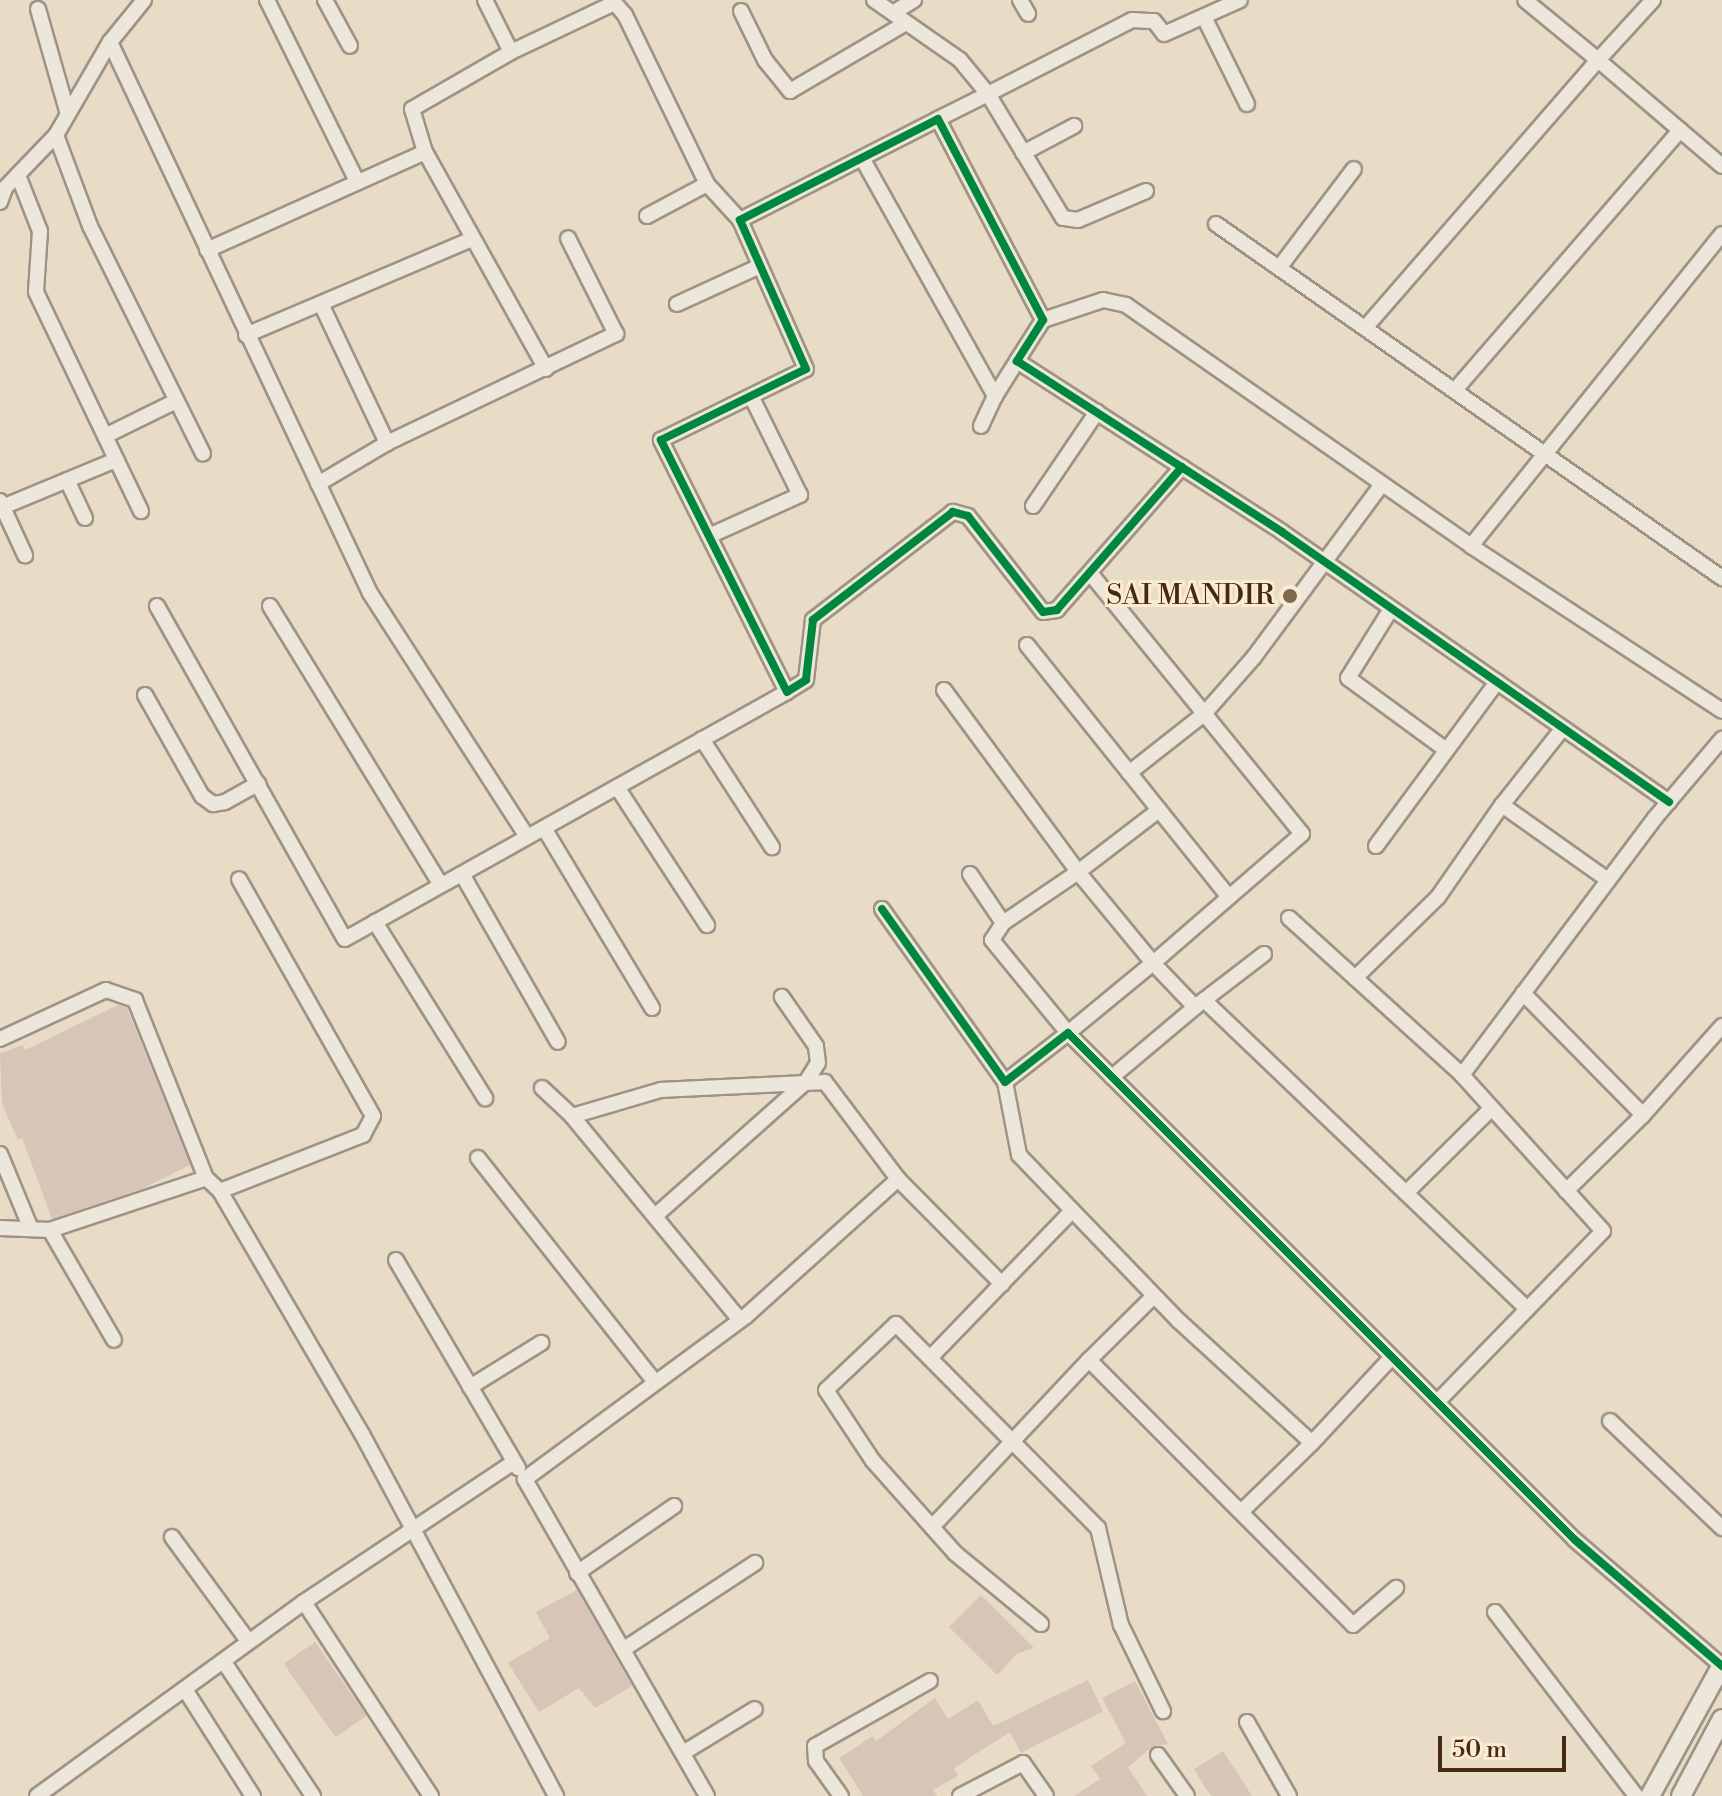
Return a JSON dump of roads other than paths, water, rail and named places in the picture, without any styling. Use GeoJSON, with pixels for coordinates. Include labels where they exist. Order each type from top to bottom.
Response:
{"type":"FeatureCollection","features":[{"type":"Feature","properties":{"kind":"street"},"geometry":{"type":"LineString","coordinates":[[2,193],[56,135],[130,7],[144,0]]}},
{"type":"Feature","properties":{"kind":"street"},"geometry":{"type":"LineString","coordinates":[[267,0],[356,179]]}},
{"type":"Feature","properties":{"kind":"street"},"geometry":{"type":"LineString","coordinates":[[325,0],[350,46]]}},
{"type":"Feature","properties":{"kind":"street"},"geometry":{"type":"LineString","coordinates":[[485,0],[511,52]]}},
{"type":"Feature","properties":{"kind":"street"},"geometry":{"type":"LineString","coordinates":[[874,0],[960,60],[988,94],[1063,218],[1078,220],[1146,191]]}},
{"type":"Feature","properties":{"kind":"street"},"geometry":{"type":"LineString","coordinates":[[893,13],[914,0]]}},
{"type":"Feature","properties":{"kind":"street"},"geometry":{"type":"LineString","coordinates":[[1020,0],[1028,14]]}},
{"type":"Feature","properties":{"kind":"street"},"geometry":{"type":"LineString","coordinates":[[740,220],[1132,20],[1154,21],[1164,34],[1240,0]]}},
{"type":"Feature","properties":{"kind":"street"},"geometry":{"type":"LineString","coordinates":[[1525,0],[1722,166]]}},
{"type":"Feature","properties":{"kind":"street"},"geometry":{"type":"LineString","coordinates":[[1365,328],[1653,0]]}},
{"type":"Feature","properties":{"kind":"street"},"geometry":{"type":"LineString","coordinates":[[546,369],[425,152],[412,109],[511,52],[613,2],[625,15],[707,184],[740,220],[806,369],[661,440],[787,692]]}},
{"type":"Feature","properties":{"kind":"street"},"geometry":{"type":"LineString","coordinates":[[38,9],[68,114]]}},
{"type":"Feature","properties":{"kind":"street"},"geometry":{"type":"LineString","coordinates":[[741,11],[765,60],[790,91],[906,23]]}},
{"type":"Feature","properties":{"kind":"street"},"geometry":{"type":"LineString","coordinates":[[1204,17],[1247,104]]}},
{"type":"Feature","properties":{"kind":"street"},"geometry":{"type":"LineString","coordinates":[[110,42],[370,593],[527,837]]}},
{"type":"Feature","properties":{"kind":"street"},"geometry":{"type":"LineString","coordinates":[[938,119],[1043,320]]}},
{"type":"Feature","properties":{"kind":"street"},"geometry":{"type":"LineString","coordinates":[[1023,153],[1074,126]]}},
{"type":"Feature","properties":{"kind":"street"},"geometry":{"type":"LineString","coordinates":[[1455,390],[1680,130]]}},
{"type":"Feature","properties":{"kind":"street"},"geometry":{"type":"LineString","coordinates":[[56,135],[90,226],[203,454]]}},
{"type":"Feature","properties":{"kind":"street"},"geometry":{"type":"LineString","coordinates":[[207,250],[356,179],[425,152]]}},
{"type":"Feature","properties":{"kind":"street"},"geometry":{"type":"LineString","coordinates":[[862,158],[995,396]]}},
{"type":"Feature","properties":{"kind":"street"},"geometry":{"type":"LineString","coordinates":[[1279,268],[1354,169]]}},
{"type":"Feature","properties":{"kind":"street"},"geometry":{"type":"LineString","coordinates":[[18,175],[40,231],[36,292],[141,511]]}},
{"type":"Feature","properties":{"kind":"street"},"geometry":{"type":"LineString","coordinates":[[647,216],[707,184]]}},
{"type":"Feature","properties":{"kind":"street"},"geometry":{"type":"LineString","coordinates":[[1216,224],[1545,454],[1719,571]]}},
{"type":"Feature","properties":{"kind":"street"},"geometry":{"type":"LineString","coordinates":[[1471,546],[1722,234]]}},
{"type":"Feature","properties":{"kind":"street"},"geometry":{"type":"LineString","coordinates":[[318,484],[387,443],[616,334],[568,238]]}},
{"type":"Feature","properties":{"kind":"street"},"geometry":{"type":"LineString","coordinates":[[246,335],[322,306],[472,239]]}},
{"type":"Feature","properties":{"kind":"street"},"geometry":{"type":"LineString","coordinates":[[677,304],[760,266]]}},
{"type":"Feature","properties":{"kind":"street"},"geometry":{"type":"LineString","coordinates":[[981,426],[995,396],[1043,320],[1103,300],[1126,305],[1471,546],[1722,711]]}},
{"type":"Feature","properties":{"kind":"street"},"geometry":{"type":"LineString","coordinates":[[322,306],[387,443]]}},
{"type":"Feature","properties":{"kind":"street"},"geometry":{"type":"LineString","coordinates":[[1017,361],[1324,563],[1669,802]]}},
{"type":"Feature","properties":{"kind":"street"},"geometry":{"type":"LineString","coordinates":[[709,536],[800,495],[751,396]]}},
{"type":"Feature","properties":{"kind":"street"},"geometry":{"type":"LineString","coordinates":[[105,436],[176,401]]}},
{"type":"Feature","properties":{"kind":"street"},"geometry":{"type":"LineString","coordinates":[[1033,506],[1097,412]]}},
{"type":"Feature","properties":{"kind":"street"},"geometry":{"type":"LineString","coordinates":[[25,555],[1,505],[116,460]]}},
{"type":"Feature","properties":{"kind":"street"},"geometry":{"type":"LineString","coordinates":[[157,606],[345,939],[806,680],[813,620],[953,512],[968,516],[1043,612],[1057,610],[1182,467]]}},
{"type":"Feature","properties":{"kind":"street"},"geometry":{"type":"LineString","coordinates":[[67,480],[85,518]]}},
{"type":"Feature","properties":{"kind":"street"},"geometry":{"type":"LineString","coordinates":[[1129,773],[1204,714],[1324,563],[1382,484]]}},
{"type":"Feature","properties":{"kind":"street"},"geometry":{"type":"LineString","coordinates":[[1005,1082],[1153,963],[1302,834],[1090,573]]}},
{"type":"Feature","properties":{"kind":"street"},"geometry":{"type":"LineString","coordinates":[[270,606],[441,885]]}},
{"type":"Feature","properties":{"kind":"street"},"geometry":{"type":"LineString","coordinates":[[1391,609],[1348,678],[1446,750]]}},
{"type":"Feature","properties":{"kind":"street"},"geometry":{"type":"LineString","coordinates":[[1027,645],[1229,897]]}},
{"type":"Feature","properties":{"kind":"street"},"geometry":{"type":"LineString","coordinates":[[1376,846],[1497,682]]}},
{"type":"Feature","properties":{"kind":"street"},"geometry":{"type":"LineString","coordinates":[[944,690],[1078,872],[1153,963],[1406,1193],[1527,1309]]}},
{"type":"Feature","properties":{"kind":"street"},"geometry":{"type":"LineString","coordinates":[[145,695],[202,796],[213,804],[225,802],[258,784]]}},
{"type":"Feature","properties":{"kind":"street"},"geometry":{"type":"LineString","coordinates":[[1355,978],[1438,897],[1502,805],[1563,728]]}},
{"type":"Feature","properties":{"kind":"street"},"geometry":{"type":"LineString","coordinates":[[702,739],[772,847]]}},
{"type":"Feature","properties":{"kind":"street"},"geometry":{"type":"LineString","coordinates":[[1462,1075],[1608,880],[1722,739]]}},
{"type":"Feature","properties":{"kind":"street"},"geometry":{"type":"LineString","coordinates":[[617,787],[707,925]]}},
{"type":"Feature","properties":{"kind":"street"},"geometry":{"type":"LineString","coordinates":[[1502,805],[1608,880]]}},
{"type":"Feature","properties":{"kind":"street"},"geometry":{"type":"LineString","coordinates":[[1159,810],[1078,872],[1003,923],[992,940],[1068,1033],[1575,1540],[1722,1665],[1650,1796]]}},
{"type":"Feature","properties":{"kind":"street"},"geometry":{"type":"LineString","coordinates":[[544,828],[652,1008]]}},
{"type":"Feature","properties":{"kind":"street"},"geometry":{"type":"LineString","coordinates":[[462,874],[558,1042]]}},
{"type":"Feature","properties":{"kind":"street"},"geometry":{"type":"LineString","coordinates":[[970,874],[1003,923]]}},
{"type":"Feature","properties":{"kind":"street"},"geometry":{"type":"LineString","coordinates":[[220,1191],[363,1135],[373,1116],[239,879]]}},
{"type":"Feature","properties":{"kind":"street"},"geometry":{"type":"LineString","coordinates":[[882,909],[1005,1082],[1019,1155],[1154,1296],[1312,1443]]}},
{"type":"Feature","properties":{"kind":"street"},"geometry":{"type":"LineString","coordinates":[[1289,918],[1462,1075],[1490,1110],[1603,1231],[1437,1402]]}},
{"type":"Feature","properties":{"kind":"street"},"geometry":{"type":"LineString","coordinates":[[375,922],[485,1098]]}},
{"type":"Feature","properties":{"kind":"street"},"geometry":{"type":"LineString","coordinates":[[1112,1077],[1199,1003],[1264,954]]}},
{"type":"Feature","properties":{"kind":"street"},"geometry":{"type":"LineString","coordinates":[[0,1039],[106,990],[135,1000],[206,1178],[220,1191],[413,1527],[556,1796]]}},
{"type":"Feature","properties":{"kind":"street"},"geometry":{"type":"LineString","coordinates":[[1523,993],[1643,1115]]}},
{"type":"Feature","properties":{"kind":"street"},"geometry":{"type":"LineString","coordinates":[[655,1216],[806,1082],[818,1063],[816,1046],[782,997]]}},
{"type":"Feature","properties":{"kind":"street"},"geometry":{"type":"LineString","coordinates":[[1566,1191],[1643,1115],[1722,1026]]}},
{"type":"Feature","properties":{"kind":"street"},"geometry":{"type":"LineString","coordinates":[[572,1116],[661,1090],[825,1082],[898,1179],[1002,1284]]}},
{"type":"Feature","properties":{"kind":"street"},"geometry":{"type":"LineString","coordinates":[[542,1088],[572,1116],[740,1320]]}},
{"type":"Feature","properties":{"kind":"street"},"geometry":{"type":"LineString","coordinates":[[1406,1193],[1490,1110]]}},
{"type":"Feature","properties":{"kind":"street"},"geometry":{"type":"LineString","coordinates":[[0,1154],[31,1229]]}},
{"type":"Feature","properties":{"kind":"street"},"geometry":{"type":"LineString","coordinates":[[478,1158],[655,1382]]}},
{"type":"Feature","properties":{"kind":"street"},"geometry":{"type":"LineString","coordinates":[[0,1228],[50,1230],[206,1178]]}},
{"type":"Feature","properties":{"kind":"street"},"geometry":{"type":"LineString","coordinates":[[525,1479],[740,1320],[898,1179]]}},
{"type":"Feature","properties":{"kind":"street"},"geometry":{"type":"LineString","coordinates":[[930,1358],[1071,1212]]}},
{"type":"Feature","properties":{"kind":"street"},"geometry":{"type":"LineString","coordinates":[[50,1230],[114,1340]]}},
{"type":"Feature","properties":{"kind":"street"},"geometry":{"type":"LineString","coordinates":[[396,1260],[707,1796]]}},
{"type":"Feature","properties":{"kind":"street"},"geometry":{"type":"LineString","coordinates":[[932,1527],[1017,1442],[1089,1360],[1154,1296]]}},
{"type":"Feature","properties":{"kind":"street"},"geometry":{"type":"LineString","coordinates":[[1041,1624],[932,1527],[873,1461],[826,1390],[896,1324],[1017,1442],[1098,1528],[1121,1625],[1163,1711]]}},
{"type":"Feature","properties":{"kind":"street"},"geometry":{"type":"LineString","coordinates":[[470,1387],[541,1343]]}},
{"type":"Feature","properties":{"kind":"street"},"geometry":{"type":"LineString","coordinates":[[1242,1511],[1312,1443],[1392,1357]]}},
{"type":"Feature","properties":{"kind":"street"},"geometry":{"type":"LineString","coordinates":[[1089,1360],[1353,1625],[1396,1588]]}},
{"type":"Feature","properties":{"kind":"street"},"geometry":{"type":"LineString","coordinates":[[1610,1421],[1722,1528]]}},
{"type":"Feature","properties":{"kind":"street"},"geometry":{"type":"LineString","coordinates":[[37,1796],[59,1790],[248,1641],[413,1527],[514,1462]]}},
{"type":"Feature","properties":{"kind":"street"},"geometry":{"type":"LineString","coordinates":[[577,1573],[674,1506]]}},
{"type":"Feature","properties":{"kind":"street"},"geometry":{"type":"LineString","coordinates":[[172,1537],[248,1641]]}},
{"type":"Feature","properties":{"kind":"street"},"geometry":{"type":"LineString","coordinates":[[624,1649],[755,1563]]}},
{"type":"Feature","properties":{"kind":"street"},"geometry":{"type":"LineString","coordinates":[[304,1602],[431,1796]]}},
{"type":"Feature","properties":{"kind":"street"},"geometry":{"type":"LineString","coordinates":[[1495,1612],[1636,1796]]}},
{"type":"Feature","properties":{"kind":"street"},"geometry":{"type":"LineString","coordinates":[[224,1662],[313,1796]]}},
{"type":"Feature","properties":{"kind":"street"},"geometry":{"type":"LineString","coordinates":[[841,1796],[816,1761],[815,1746],[930,1681]]}},
{"type":"Feature","properties":{"kind":"street"},"geometry":{"type":"LineString","coordinates":[[186,1691],[253,1796]]}},
{"type":"Feature","properties":{"kind":"street"},"geometry":{"type":"LineString","coordinates":[[683,1753],[755,1709]]}},
{"type":"Feature","properties":{"kind":"street"},"geometry":{"type":"LineString","coordinates":[[1681,1796],[1722,1719]]}},
{"type":"Feature","properties":{"kind":"street"},"geometry":{"type":"LineString","coordinates":[[1247,1722],[1289,1796]]}},
{"type":"Feature","properties":{"kind":"street"},"geometry":{"type":"LineString","coordinates":[[1158,1755],[1187,1796]]}},
{"type":"Feature","properties":{"kind":"street"},"geometry":{"type":"LineString","coordinates":[[960,1796],[1023,1763],[1046,1796]]}},
{"type":"Feature","properties":{"kind":"place","name":"SAI MANDIR"},"geometry":{"type":"Point","coordinates":[1290,596]}}]}
